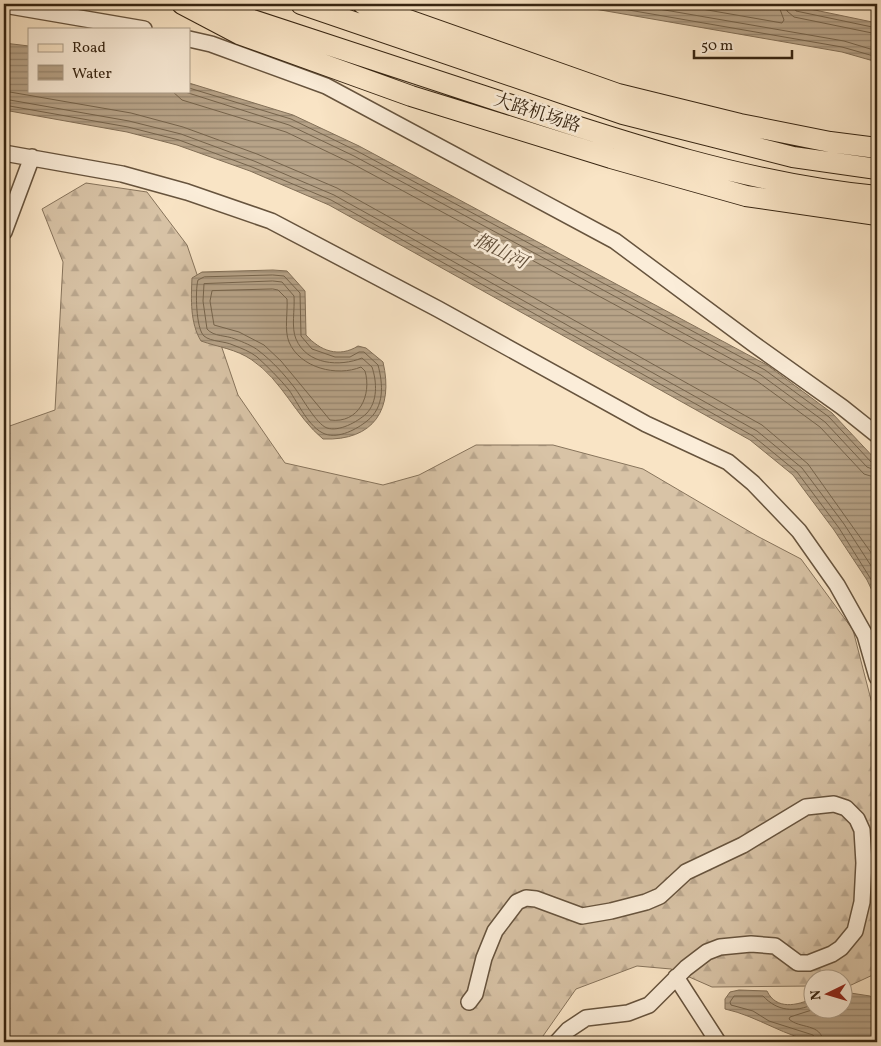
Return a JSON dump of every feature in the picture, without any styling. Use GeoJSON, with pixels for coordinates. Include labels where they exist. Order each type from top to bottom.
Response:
{"type":"FeatureCollection","features":[{"type":"Feature","properties":{"kind":"main road"},"geometry":{"type":"LineString","coordinates":[[182,4],[239,34],[411,96],[611,158],[746,196],[877,215]]}},
{"type":"Feature","properties":{"kind":"main road","name":"大路机场路"},"geometry":{"type":"LineString","coordinates":[[204,4],[605,136],[730,170],[845,193],[877,196]]}},
{"type":"Feature","properties":{"kind":"main road","name":"大路机场路"},"geometry":{"type":"LineString","coordinates":[[301,4],[624,114],[793,157],[877,169]]}},
{"type":"Feature","properties":{"kind":"main road"},"geometry":{"type":"LineString","coordinates":[[363,4],[618,94],[749,126],[830,142],[877,148]]}},
{"type":"Feature","properties":{"kind":"street"},"geometry":{"type":"LineString","coordinates":[[4,5],[138,28]]}},
{"type":"Feature","properties":{"kind":"street"},"geometry":{"type":"LineString","coordinates":[[190,39],[211,44],[326,86],[615,241],[842,407],[877,435]]}},
{"type":"Feature","properties":{"kind":"street"},"geometry":{"type":"LineString","coordinates":[[4,153],[122,174],[187,192],[271,221],[438,309],[646,424],[728,462],[753,483],[799,531],[826,569],[865,635],[877,677]]}},
{"type":"Feature","properties":{"kind":"street"},"geometry":{"type":"LineString","coordinates":[[4,232],[32,157]]}},
{"type":"Feature","properties":{"kind":"street"},"geometry":{"type":"LineString","coordinates":[[469,1002],[475,994],[484,958],[495,932],[517,902],[526,898],[536,899],[582,916],[611,911],[646,902],[660,896],[686,872],[755,839],[806,807],[834,804],[846,808],[857,819],[862,830],[864,856],[862,902],[855,931],[841,948],[832,954],[809,963],[798,963],[775,946],[735,944],[707,952],[676,977],[649,1005],[628,1014],[586,1018],[568,1030],[557,1042]]}},
{"type":"Feature","properties":{"kind":"street"},"geometry":{"type":"LineString","coordinates":[[676,977],[718,1042]]}},
{"type":"Feature","properties":{"kind":"green space"},"geometry":{"type":"Polygon","coordinates":[[[86,183],[147,192],[187,245],[238,395],[285,463],[383,485],[419,475],[476,445],[553,445],[643,469],[757,536],[801,559],[853,630],[877,723],[877,973],[854,984],[854,968],[804,968],[804,986],[712,987],[671,969],[637,966],[576,989],[543,1036],[543,1042],[4,1042],[4,428],[55,410],[63,262],[42,209],[86,183]]]}},
{"type":"Feature","properties":{"kind":"water"},"geometry":{"type":"Polygon","coordinates":[[[566,4],[786,4],[877,23],[877,62],[842,52],[566,4]]]}},
{"type":"Feature","properties":{"kind":"water","name":"捆山河"},"geometry":{"type":"Polygon","coordinates":[[[4,43],[28,46],[28,92],[190,92],[190,83],[293,115],[359,146],[767,365],[832,413],[877,461],[877,601],[867,580],[834,530],[793,475],[750,440],[329,205],[250,171],[177,145],[127,132],[4,110],[4,43]]]}},
{"type":"Feature","properties":{"kind":"water"},"geometry":{"type":"Polygon","coordinates":[[[287,271],[305,291],[306,335],[311,341],[324,349],[337,352],[351,350],[358,346],[366,348],[383,362],[386,379],[382,408],[376,419],[367,428],[341,438],[323,439],[313,430],[263,368],[240,353],[201,341],[197,334],[192,311],[192,278],[202,272],[287,271]]]}},
{"type":"Feature","properties":{"kind":"water"},"geometry":{"type":"Polygon","coordinates":[[[739,990],[767,991],[771,997],[781,1004],[787,1005],[804,1001],[804,1018],[854,1018],[854,994],[870,996],[877,1001],[877,1042],[819,1042],[783,1032],[737,1012],[725,1009],[725,999],[730,992],[739,990]]]}}]}
